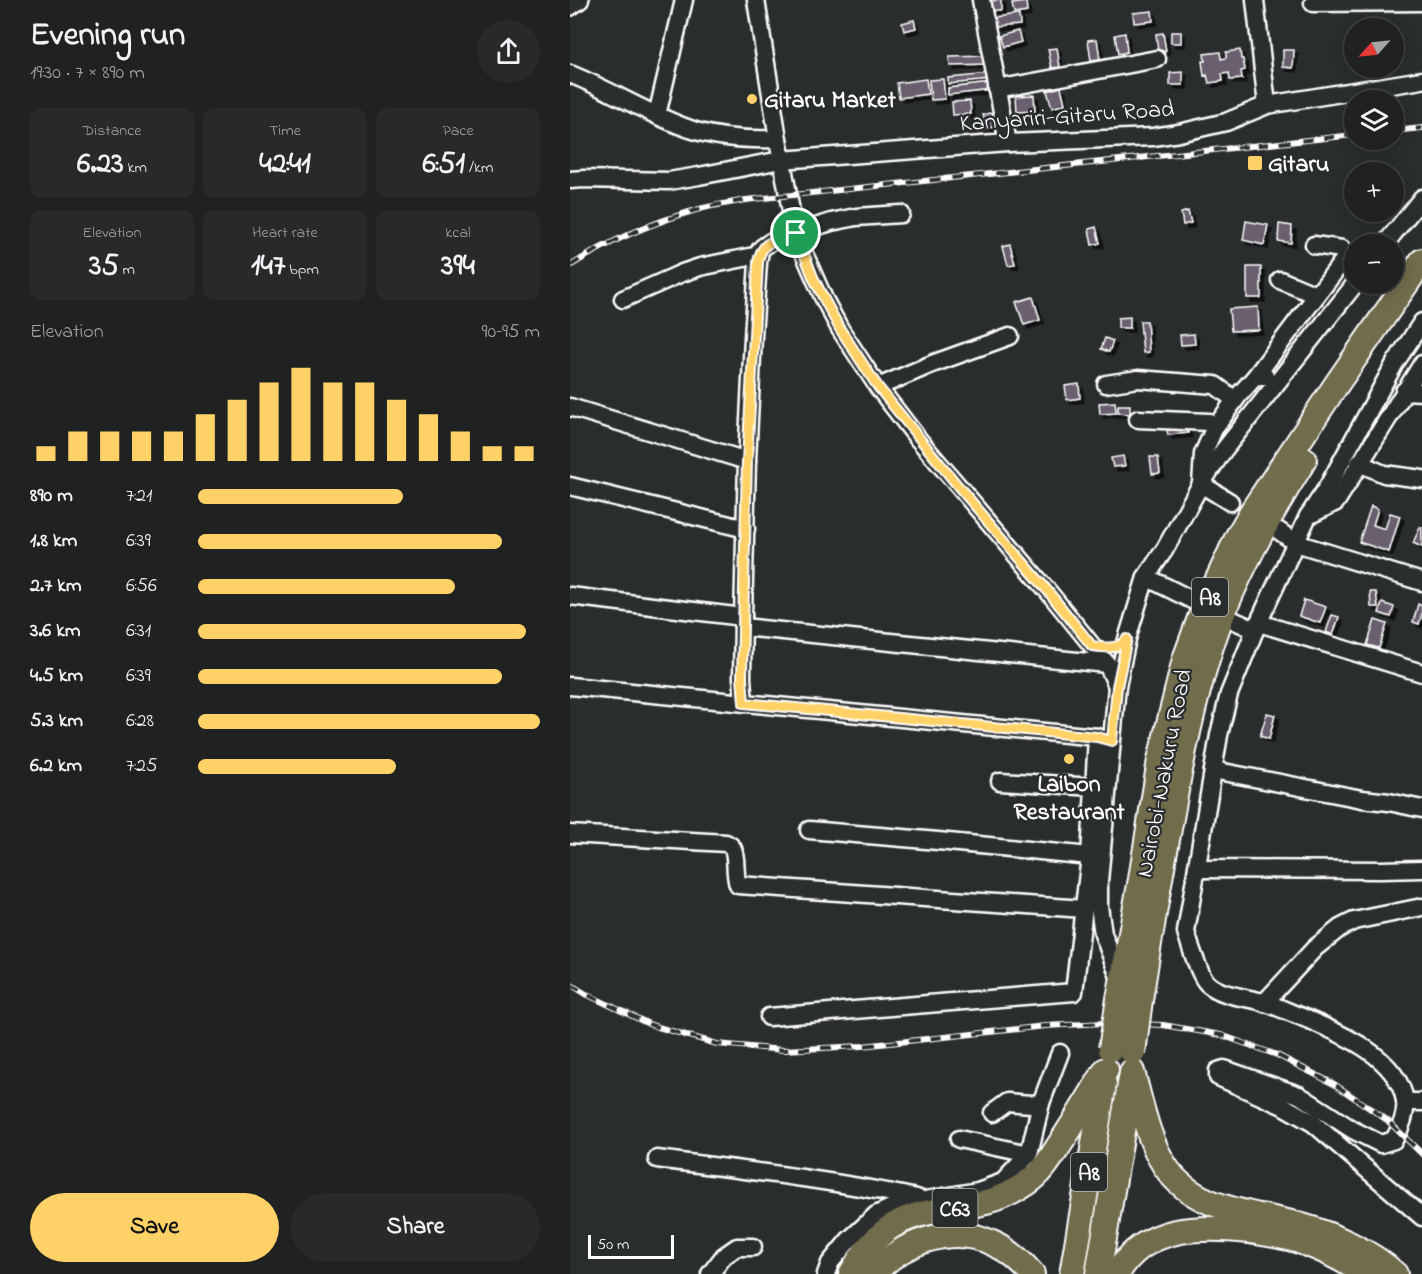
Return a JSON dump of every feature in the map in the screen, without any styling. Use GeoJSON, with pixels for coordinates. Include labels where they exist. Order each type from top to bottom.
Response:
{"type":"FeatureCollection","features":[{"type":"Feature","properties":{"kind":"highway","name":"Nairobi-Nakuru Road"},"geometry":{"type":"LineString","coordinates":[[1098,1274],[1141,879],[1160,759],[1185,659],[1200,618],[1252,510],[1422,261]]}},
{"type":"Feature","properties":{"kind":"highway","name":"Nairobi-Nakuru Road"},"geometry":{"type":"LineString","coordinates":[[1127,994],[1160,871],[1181,763],[1202,675],[1219,624],[1281,497],[1335,413],[1422,287]]}},
{"type":"Feature","properties":{"kind":"highway","name":"Nairobi-Nakuru Road"},"geometry":{"type":"LineString","coordinates":[[1072,1274],[1120,1061]]}},
{"type":"Feature","properties":{"kind":"highway","name":"C63"},"geometry":{"type":"LineString","coordinates":[[851,1274],[866,1250],[886,1230],[896,1224],[920,1214],[986,1202],[1028,1182],[1045,1167],[1120,1061]]}},
{"type":"Feature","properties":{"kind":"highway"},"geometry":{"type":"LineString","coordinates":[[1120,1061],[1164,1166],[1179,1183],[1197,1197],[1219,1206],[1298,1224],[1328,1234],[1365,1253],[1395,1274]]}},
{"type":"Feature","properties":{"kind":"highway"},"geometry":{"type":"LineString","coordinates":[[1117,1274],[1132,1254],[1156,1238],[1178,1230],[1215,1228],[1264,1233],[1307,1243],[1365,1274]]}},
{"type":"Feature","properties":{"kind":"highway"},"geometry":{"type":"LineString","coordinates":[[874,1274],[904,1248],[922,1240],[955,1236],[972,1237],[990,1242],[1020,1260],[1032,1274]]}},
{"type":"Feature","properties":{"kind":"street"},"geometry":{"type":"LineString","coordinates":[[570,7],[580,0]]}},
{"type":"Feature","properties":{"kind":"street"},"geometry":{"type":"LineString","coordinates":[[657,115],[684,0]]}},
{"type":"Feature","properties":{"kind":"street"},"geometry":{"type":"LineString","coordinates":[[756,0],[781,160],[796,233],[813,277],[840,329],[878,387],[927,450],[1092,646],[1115,664]]}},
{"type":"Feature","properties":{"kind":"street"},"geometry":{"type":"LineString","coordinates":[[981,0],[1008,143]]}},
{"type":"Feature","properties":{"kind":"street"},"geometry":{"type":"LineString","coordinates":[[1255,0],[1267,105]]}},
{"type":"Feature","properties":{"kind":"street"},"geometry":{"type":"LineString","coordinates":[[1313,3],[1422,2]]}},
{"type":"Feature","properties":{"kind":"street"},"geometry":{"type":"LineString","coordinates":[[997,89],[1157,59]]}},
{"type":"Feature","properties":{"kind":"street"},"geometry":{"type":"LineString","coordinates":[[570,74],[596,84],[677,124],[716,136],[748,140],[778,139]]}},
{"type":"Feature","properties":{"kind":"street","name":"Kanyariri-Gitaru Road"},"geometry":{"type":"LineString","coordinates":[[570,180],[669,181],[781,160],[1008,143],[1153,137],[1226,122],[1267,105],[1422,80]]}},
{"type":"Feature","properties":{"kind":"street"},"geometry":{"type":"LineString","coordinates":[[1393,234],[1422,198]]}},
{"type":"Feature","properties":{"kind":"street"},"geometry":{"type":"LineString","coordinates":[[744,703],[742,678],[747,461],[759,255],[763,247],[772,241],[831,222],[856,217],[901,214]]}},
{"type":"Feature","properties":{"kind":"street"},"geometry":{"type":"LineString","coordinates":[[1201,484],[1203,454],[1214,429],[1345,258],[1342,249],[1314,245]]}},
{"type":"Feature","properties":{"kind":"street"},"geometry":{"type":"LineString","coordinates":[[623,299],[700,267],[759,255]]}},
{"type":"Feature","properties":{"kind":"street"},"geometry":{"type":"LineString","coordinates":[[1280,280],[1316,295]]}},
{"type":"Feature","properties":{"kind":"street"},"geometry":{"type":"LineString","coordinates":[[769,1017],[1074,992],[1090,856],[1094,787],[1117,687],[1115,664],[1127,639],[1146,577],[1223,451],[1347,294]]}},
{"type":"Feature","properties":{"kind":"street"},"geometry":{"type":"LineString","coordinates":[[1422,322],[1395,363],[1328,486],[1308,516],[1229,694],[1219,735],[1186,932],[1206,982],[1227,994],[1264,1002],[1331,1029],[1380,1059],[1398,1080],[1414,1102],[1404,1116],[1394,1140],[1381,1144],[1353,1130],[1299,1095],[1224,1069],[1218,1071],[1217,1074],[1220,1079],[1274,1101],[1313,1123],[1422,1217]]}},
{"type":"Feature","properties":{"kind":"street"},"geometry":{"type":"LineString","coordinates":[[878,387],[932,364],[1010,336]]}},
{"type":"Feature","properties":{"kind":"street"},"geometry":{"type":"LineString","coordinates":[[1308,516],[1336,502],[1422,364]]}},
{"type":"Feature","properties":{"kind":"street"},"geometry":{"type":"LineString","coordinates":[[1255,377],[1285,373]]}},
{"type":"Feature","properties":{"kind":"street"},"geometry":{"type":"LineString","coordinates":[[1106,384],[1138,379],[1215,385],[1235,400]]}},
{"type":"Feature","properties":{"kind":"street"},"geometry":{"type":"LineString","coordinates":[[1404,391],[1422,392]]}},
{"type":"Feature","properties":{"kind":"street"},"geometry":{"type":"LineString","coordinates":[[570,407],[747,461]]}},
{"type":"Feature","properties":{"kind":"street"},"geometry":{"type":"LineString","coordinates":[[1138,419],[1209,423],[1214,429]]}},
{"type":"Feature","properties":{"kind":"street"},"geometry":{"type":"LineString","coordinates":[[1359,463],[1384,474],[1422,479]]}},
{"type":"Feature","properties":{"kind":"street"},"geometry":{"type":"LineString","coordinates":[[1201,484],[1230,502]]}},
{"type":"Feature","properties":{"kind":"street"},"geometry":{"type":"LineString","coordinates":[[570,486],[746,529]]}},
{"type":"Feature","properties":{"kind":"street"},"geometry":{"type":"LineString","coordinates":[[1279,531],[1296,543],[1422,582]]}},
{"type":"Feature","properties":{"kind":"street"},"geometry":{"type":"LineString","coordinates":[[1146,577],[1194,601]]}},
{"type":"Feature","properties":{"kind":"street"},"geometry":{"type":"LineString","coordinates":[[570,596],[743,622],[1115,664]]}},
{"type":"Feature","properties":{"kind":"street"},"geometry":{"type":"LineString","coordinates":[[1233,620],[1422,673]]}},
{"type":"Feature","properties":{"kind":"street"},"geometry":{"type":"LineString","coordinates":[[1092,646],[1114,647],[1122,645],[1127,639]]}},
{"type":"Feature","properties":{"kind":"street"},"geometry":{"type":"LineString","coordinates":[[570,686],[1105,739]]}},
{"type":"Feature","properties":{"kind":"street"},"geometry":{"type":"LineString","coordinates":[[1105,739],[1099,906],[1103,934],[1127,994]]}},
{"type":"Feature","properties":{"kind":"street"},"geometry":{"type":"LineString","coordinates":[[1213,770],[1422,809]]}},
{"type":"Feature","properties":{"kind":"street"},"geometry":{"type":"LineString","coordinates":[[1000,781],[1094,787]]}},
{"type":"Feature","properties":{"kind":"street"},"geometry":{"type":"LineString","coordinates":[[809,830],[1090,856]]}},
{"type":"Feature","properties":{"kind":"street"},"geometry":{"type":"LineString","coordinates":[[570,834],[726,843],[734,850],[735,875],[738,885],[1084,909]]}},
{"type":"Feature","properties":{"kind":"street"},"geometry":{"type":"LineString","coordinates":[[1197,869],[1422,869]]}},
{"type":"Feature","properties":{"kind":"street"},"geometry":{"type":"LineString","coordinates":[[1264,1002],[1316,948],[1340,928],[1354,921],[1422,907]]}},
{"type":"Feature","properties":{"kind":"street"},"geometry":{"type":"LineString","coordinates":[[826,1274],[830,1263],[849,1240],[876,1215],[897,1205],[978,1191],[1003,1182],[1029,1154],[1041,1103],[1060,1053]]}},
{"type":"Feature","properties":{"kind":"street"},"geometry":{"type":"LineString","coordinates":[[992,1113],[1007,1102],[1041,1103]]}},
{"type":"Feature","properties":{"kind":"street"},"geometry":{"type":"LineString","coordinates":[[958,1139],[1029,1154]]}},
{"type":"Feature","properties":{"kind":"street"},"geometry":{"type":"LineString","coordinates":[[657,1159],[809,1178],[924,1200]]}},
{"type":"Feature","properties":{"kind":"street"},"geometry":{"type":"LineString","coordinates":[[710,1274],[724,1256],[737,1247],[753,1247]]}},
{"type":"Feature","properties":{"kind":"building"},"geometry":{"type":"Polygon","coordinates":[[[1001,0],[1001,11],[990,11],[990,1],[1001,0]]]}},
{"type":"Feature","properties":{"kind":"building"},"geometry":{"type":"Polygon","coordinates":[[[1026,2],[1027,12],[1014,14],[1012,4],[1026,2]]]}},
{"type":"Feature","properties":{"kind":"building"},"geometry":{"type":"Polygon","coordinates":[[[1152,11],[1153,21],[1134,23],[1133,13],[1152,11]]]}},
{"type":"Feature","properties":{"kind":"building"},"geometry":{"type":"Polygon","coordinates":[[[1019,15],[1020,25],[994,27],[993,18],[1019,15]]]}},
{"type":"Feature","properties":{"kind":"building"},"geometry":{"type":"Polygon","coordinates":[[[914,20],[916,28],[904,31],[902,23],[914,20]]]}},
{"type":"Feature","properties":{"kind":"building"},"geometry":{"type":"Polygon","coordinates":[[[1018,31],[1021,42],[1003,47],[999,36],[1018,31]]]}},
{"type":"Feature","properties":{"kind":"building"},"geometry":{"type":"Polygon","coordinates":[[[1171,32],[1181,32],[1181,43],[1171,43],[1171,32]]]}},
{"type":"Feature","properties":{"kind":"building"},"geometry":{"type":"Polygon","coordinates":[[[1125,33],[1127,52],[1118,54],[1115,35],[1125,33]]]}},
{"type":"Feature","properties":{"kind":"building"},"geometry":{"type":"Polygon","coordinates":[[[1163,33],[1166,51],[1158,52],[1156,34],[1163,33]]]}},
{"type":"Feature","properties":{"kind":"building"},"geometry":{"type":"Polygon","coordinates":[[[1097,39],[1100,60],[1091,61],[1088,40],[1097,39]]]}},
{"type":"Feature","properties":{"kind":"building"},"geometry":{"type":"Polygon","coordinates":[[[1057,48],[1060,67],[1052,68],[1048,49],[1057,48]]]}},
{"type":"Feature","properties":{"kind":"building"},"geometry":{"type":"Polygon","coordinates":[[[1240,50],[1245,70],[1241,71],[1242,79],[1230,80],[1229,73],[1222,74],[1223,81],[1209,83],[1207,75],[1204,76],[1202,61],[1205,61],[1204,54],[1220,52],[1221,59],[1226,58],[1226,52],[1240,50]]]}},
{"type":"Feature","properties":{"kind":"building"},"geometry":{"type":"Polygon","coordinates":[[[1283,50],[1294,50],[1293,68],[1283,67],[1283,50]]]}},
{"type":"Feature","properties":{"kind":"building"},"geometry":{"type":"Polygon","coordinates":[[[988,56],[988,65],[950,66],[949,57],[988,56]]]}},
{"type":"Feature","properties":{"kind":"building"},"geometry":{"type":"Polygon","coordinates":[[[1183,72],[1183,85],[1170,85],[1170,73],[1183,72]]]}},
{"type":"Feature","properties":{"kind":"building"},"geometry":{"type":"Polygon","coordinates":[[[991,74],[991,80],[948,84],[948,78],[991,74]]]}},
{"type":"Feature","properties":{"kind":"building"},"geometry":{"type":"Polygon","coordinates":[[[926,79],[928,94],[899,98],[897,83],[926,79]]]}},
{"type":"Feature","properties":{"kind":"building"},"geometry":{"type":"Polygon","coordinates":[[[943,79],[945,99],[931,100],[929,80],[943,79]]]}},
{"type":"Feature","properties":{"kind":"building"},"geometry":{"type":"Polygon","coordinates":[[[991,83],[992,90],[948,95],[948,88],[991,83]]]}},
{"type":"Feature","properties":{"kind":"building"},"geometry":{"type":"Polygon","coordinates":[[[1061,87],[1065,104],[1052,108],[1047,91],[1061,87]]]}},
{"type":"Feature","properties":{"kind":"building"},"geometry":{"type":"Polygon","coordinates":[[[1034,95],[1035,111],[1017,112],[1016,96],[1034,95]]]}},
{"type":"Feature","properties":{"kind":"building"},"geometry":{"type":"Polygon","coordinates":[[[970,101],[971,114],[953,115],[952,102],[970,101]]]}},
{"type":"Feature","properties":{"kind":"building"},"geometry":{"type":"Polygon","coordinates":[[[996,111],[1000,125],[987,129],[983,115],[996,111]]]}},
{"type":"Feature","properties":{"kind":"building"},"geometry":{"type":"Polygon","coordinates":[[[1188,211],[1191,223],[1183,225],[1181,213],[1188,211]]]}},
{"type":"Feature","properties":{"kind":"building"},"geometry":{"type":"Polygon","coordinates":[[[1246,221],[1268,225],[1264,245],[1243,240],[1246,221]]]}},
{"type":"Feature","properties":{"kind":"building"},"geometry":{"type":"Polygon","coordinates":[[[1279,224],[1292,226],[1291,243],[1278,241],[1279,224]]]}},
{"type":"Feature","properties":{"kind":"building"},"geometry":{"type":"Polygon","coordinates":[[[1096,227],[1100,243],[1092,245],[1089,229],[1096,227]]]}},
{"type":"Feature","properties":{"kind":"building"},"geometry":{"type":"Polygon","coordinates":[[[1010,244],[1015,264],[1008,265],[1003,246],[1010,244]]]}},
{"type":"Feature","properties":{"kind":"building"},"geometry":{"type":"Polygon","coordinates":[[[1247,267],[1261,267],[1261,298],[1247,298],[1247,267]]]}},
{"type":"Feature","properties":{"kind":"building"},"geometry":{"type":"Polygon","coordinates":[[[1033,297],[1040,320],[1024,325],[1016,302],[1033,297]]]}},
{"type":"Feature","properties":{"kind":"building"},"geometry":{"type":"Polygon","coordinates":[[[1258,307],[1259,330],[1231,331],[1229,309],[1258,307]]]}},
{"type":"Feature","properties":{"kind":"building"},"geometry":{"type":"Polygon","coordinates":[[[1130,317],[1130,328],[1118,328],[1118,318],[1130,317]]]}},
{"type":"Feature","properties":{"kind":"building"},"geometry":{"type":"Polygon","coordinates":[[[1140,321],[1147,321],[1149,352],[1143,353],[1140,321]]]}},
{"type":"Feature","properties":{"kind":"building"},"geometry":{"type":"Polygon","coordinates":[[[1194,334],[1195,344],[1181,345],[1180,335],[1194,334]]]}},
{"type":"Feature","properties":{"kind":"building"},"geometry":{"type":"Polygon","coordinates":[[[1105,338],[1113,341],[1109,352],[1101,349],[1105,338]]]}},
{"type":"Feature","properties":{"kind":"building"},"geometry":{"type":"Polygon","coordinates":[[[1079,384],[1080,398],[1067,400],[1065,386],[1079,384]]]}},
{"type":"Feature","properties":{"kind":"building"},"geometry":{"type":"Polygon","coordinates":[[[1115,402],[1116,413],[1100,414],[1099,403],[1115,402]]]}},
{"type":"Feature","properties":{"kind":"building"},"geometry":{"type":"Polygon","coordinates":[[[1118,405],[1130,405],[1130,414],[1118,413],[1118,405]]]}},
{"type":"Feature","properties":{"kind":"building"},"geometry":{"type":"Polygon","coordinates":[[[1187,428],[1188,433],[1168,435],[1167,430],[1187,428]]]}},
{"type":"Feature","properties":{"kind":"building"},"geometry":{"type":"Polygon","coordinates":[[[1123,456],[1125,466],[1113,467],[1111,458],[1123,456]]]}},
{"type":"Feature","properties":{"kind":"building"},"geometry":{"type":"Polygon","coordinates":[[[1150,457],[1158,457],[1160,473],[1152,474],[1150,457]]]}},
{"type":"Feature","properties":{"kind":"building"},"geometry":{"type":"Polygon","coordinates":[[[1371,506],[1378,509],[1373,525],[1385,529],[1390,513],[1400,516],[1389,552],[1359,542],[1371,506]]]}},
{"type":"Feature","properties":{"kind":"building"},"geometry":{"type":"Polygon","coordinates":[[[1420,527],[1422,528],[1422,547],[1413,543],[1420,527]]]}},
{"type":"Feature","properties":{"kind":"building"},"geometry":{"type":"Polygon","coordinates":[[[1370,592],[1376,592],[1378,607],[1371,607],[1370,592]]]}},
{"type":"Feature","properties":{"kind":"building"},"geometry":{"type":"Polygon","coordinates":[[[1304,600],[1326,607],[1320,623],[1299,616],[1304,600]]]}},
{"type":"Feature","properties":{"kind":"building"},"geometry":{"type":"Polygon","coordinates":[[[1382,603],[1394,607],[1391,617],[1379,613],[1382,603]]]}},
{"type":"Feature","properties":{"kind":"building"},"geometry":{"type":"Polygon","coordinates":[[[1418,604],[1422,606],[1419,624],[1413,622],[1418,604]]]}},
{"type":"Feature","properties":{"kind":"building"},"geometry":{"type":"Polygon","coordinates":[[[1332,615],[1339,617],[1333,635],[1326,632],[1332,615]]]}},
{"type":"Feature","properties":{"kind":"building"},"geometry":{"type":"Polygon","coordinates":[[[1375,620],[1387,624],[1379,648],[1367,645],[1375,620]]]}},
{"type":"Feature","properties":{"kind":"building"},"geometry":{"type":"Polygon","coordinates":[[[1267,713],[1275,715],[1269,739],[1260,736],[1267,713]]]}},
{"type":"Feature","properties":{"kind":"railway"},"geometry":{"type":"LineString","coordinates":[[1404,130],[1422,128]]}},
{"type":"Feature","properties":{"kind":"railway"},"geometry":{"type":"LineString","coordinates":[[570,266],[631,234],[663,221],[715,205],[1344,136]]}},
{"type":"Feature","properties":{"kind":"railway"},"geometry":{"type":"LineString","coordinates":[[570,984],[651,1025],[717,1044],[784,1050],[862,1046],[1045,1026],[1105,1023],[1163,1025],[1221,1035],[1277,1055],[1334,1084],[1387,1120],[1422,1154]]}},
{"type":"Feature","properties":{"kind":"place","name":"Gitaru Market"},"geometry":{"type":"Point","coordinates":[752,99]}},
{"type":"Feature","properties":{"kind":"place","name":"Gitaru"},"geometry":{"type":"Point","coordinates":[1255,163]}},
{"type":"Feature","properties":{"kind":"place","name":"Laibon Restaurant"},"geometry":{"type":"Point","coordinates":[1069,759]}},
{"type":"Feature","properties":{"kind":"route"},"geometry":{"type":"LineString","coordinates":[[796,233],[813,277],[840,329],[878,387],[920,440],[1092,646],[1114,647],[1122,645],[1127,639],[1117,687],[1112,741],[1097,737],[744,703],[742,678],[747,461],[758,263],[760,250],[763,247],[772,241],[796,233]]}}]}
